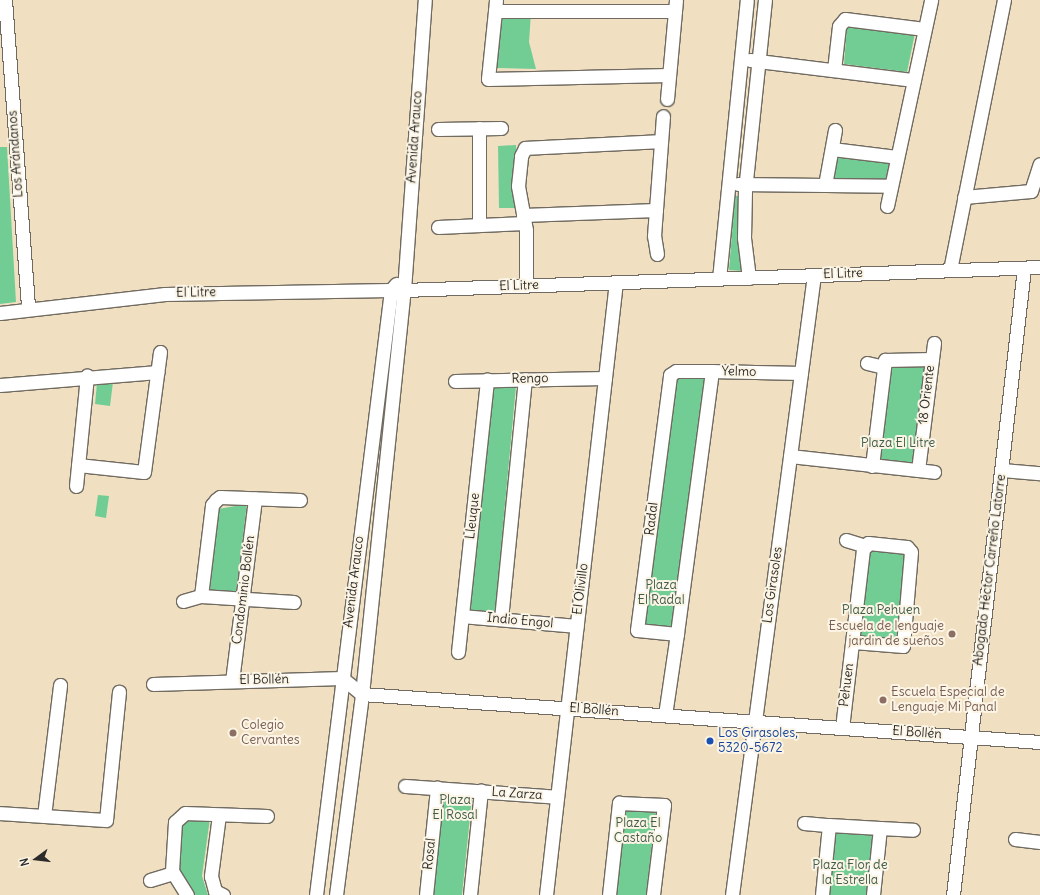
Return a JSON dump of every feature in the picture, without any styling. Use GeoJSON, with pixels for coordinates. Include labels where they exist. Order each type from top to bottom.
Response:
{"type":"FeatureCollection","features":[{"type":"Feature","properties":{"kind":"street","name":"Los Arándanos"},"geometry":{"type":"LineString","coordinates":[[5,0],[28,308]]}},
{"type":"Feature","properties":{"kind":"street","name":"Avenida Arauco"},"geometry":{"type":"LineString","coordinates":[[336,895],[362,694],[404,290],[425,0]]}},
{"type":"Feature","properties":{"kind":"street"},"geometry":{"type":"LineString","coordinates":[[719,279],[747,0]]}},
{"type":"Feature","properties":{"kind":"street"},"geometry":{"type":"LineString","coordinates":[[749,278],[744,238],[746,184],[765,0]]}},
{"type":"Feature","properties":{"kind":"street"},"geometry":{"type":"LineString","coordinates":[[887,206],[930,0]]}},
{"type":"Feature","properties":{"kind":"street"},"geometry":{"type":"LineString","coordinates":[[950,270],[1004,0]]}},
{"type":"Feature","properties":{"kind":"street"},"geometry":{"type":"LineString","coordinates":[[667,98],[676,6],[496,5],[488,79],[669,75]]}},
{"type":"Feature","properties":{"kind":"street"},"geometry":{"type":"LineString","coordinates":[[834,70],[839,26],[845,19],[924,29]]}},
{"type":"Feature","properties":{"kind":"street"},"geometry":{"type":"LineString","coordinates":[[740,59],[914,80]]}},
{"type":"Feature","properties":{"kind":"street"},"geometry":{"type":"LineString","coordinates":[[657,254],[656,210],[663,116]]}},
{"type":"Feature","properties":{"kind":"street"},"geometry":{"type":"LineString","coordinates":[[438,128],[501,128]]}},
{"type":"Feature","properties":{"kind":"street"},"geometry":{"type":"LineString","coordinates":[[478,225],[479,128]]}},
{"type":"Feature","properties":{"kind":"street"},"geometry":{"type":"LineString","coordinates":[[825,185],[835,130]]}},
{"type":"Feature","properties":{"kind":"street"},"geometry":{"type":"LineString","coordinates":[[526,285],[524,219],[518,186],[521,156],[525,148],[661,141]]}},
{"type":"Feature","properties":{"kind":"street"},"geometry":{"type":"LineString","coordinates":[[832,149],[897,157]]}},
{"type":"Feature","properties":{"kind":"street"},"geometry":{"type":"LineString","coordinates":[[964,197],[1031,191],[1040,164]]}},
{"type":"Feature","properties":{"kind":"street"},"geometry":{"type":"LineString","coordinates":[[728,183],[891,186]]}},
{"type":"Feature","properties":{"kind":"street"},"geometry":{"type":"LineString","coordinates":[[438,227],[478,225],[524,219],[656,210]]}},
{"type":"Feature","properties":{"kind":"street","name":"El Litre"},"geometry":{"type":"LineString","coordinates":[[0,313],[28,308],[165,294],[404,290],[1040,267]]}},
{"type":"Feature","properties":{"kind":"street","name":"Abogado Héctor Carreño Latorre"},"geometry":{"type":"LineString","coordinates":[[953,895],[968,737],[1002,470],[1024,268]]}},
{"type":"Feature","properties":{"kind":"street"},"geometry":{"type":"LineString","coordinates":[[391,290],[405,274]]}},
{"type":"Feature","properties":{"kind":"street","name":"Los Girasoles"},"geometry":{"type":"LineString","coordinates":[[732,895],[814,275]]}},
{"type":"Feature","properties":{"kind":"street","name":"El Olivillo"},"geometry":{"type":"LineString","coordinates":[[546,895],[616,282]]}},
{"type":"Feature","properties":{"kind":"street","name":"Avenida Arauco"},"geometry":{"type":"LineString","coordinates":[[316,895],[391,290]]}},
{"type":"Feature","properties":{"kind":"street","name":"18 Oriente"},"geometry":{"type":"LineString","coordinates":[[918,470],[934,343]]}},
{"type":"Feature","properties":{"kind":"street"},"geometry":{"type":"LineString","coordinates":[[78,466],[144,472],[160,352]]}},
{"type":"Feature","properties":{"kind":"street"},"geometry":{"type":"LineString","coordinates":[[867,363],[884,364],[932,359]]}},
{"type":"Feature","properties":{"kind":"street"},"geometry":{"type":"LineString","coordinates":[[872,466],[884,364]]}},
{"type":"Feature","properties":{"kind":"street","name":"Yelmo"},"geometry":{"type":"LineString","coordinates":[[676,371],[801,373]]}},
{"type":"Feature","properties":{"kind":"street","name":"Radal"},"geometry":{"type":"LineString","coordinates":[[676,371],[670,376],[637,630],[677,634]]}},
{"type":"Feature","properties":{"kind":"street"},"geometry":{"type":"LineString","coordinates":[[665,715],[712,371]]}},
{"type":"Feature","properties":{"kind":"street"},"geometry":{"type":"LineString","coordinates":[[0,385],[87,376],[157,372]]}},
{"type":"Feature","properties":{"kind":"street"},"geometry":{"type":"LineString","coordinates":[[76,486],[87,376]]}},
{"type":"Feature","properties":{"kind":"street","name":"Rengo"},"geometry":{"type":"LineString","coordinates":[[455,381],[605,378]]}},
{"type":"Feature","properties":{"kind":"street"},"geometry":{"type":"LineString","coordinates":[[501,619],[524,379]]}},
{"type":"Feature","properties":{"kind":"street","name":"Lleuque"},"geometry":{"type":"LineString","coordinates":[[458,652],[487,380]]}},
{"type":"Feature","properties":{"kind":"street"},"geometry":{"type":"LineString","coordinates":[[790,456],[934,472]]}},
{"type":"Feature","properties":{"kind":"street"},"geometry":{"type":"LineString","coordinates":[[1002,470],[1040,472]]}},
{"type":"Feature","properties":{"kind":"street"},"geometry":{"type":"LineString","coordinates":[[201,596],[212,505],[220,497],[300,500]]}},
{"type":"Feature","properties":{"kind":"street","name":"Condominio Bollén"},"geometry":{"type":"LineString","coordinates":[[232,681],[255,498]]}},
{"type":"Feature","properties":{"kind":"street"},"geometry":{"type":"LineString","coordinates":[[846,540],[867,544],[906,546],[911,552],[902,646],[853,642]]}},
{"type":"Feature","properties":{"kind":"street","name":"Pehuen"},"geometry":{"type":"LineString","coordinates":[[842,728],[867,544]]}},
{"type":"Feature","properties":{"kind":"street"},"geometry":{"type":"LineString","coordinates":[[183,601],[201,596],[243,600],[294,602]]}},
{"type":"Feature","properties":{"kind":"street","name":"Indio Engol"},"geometry":{"type":"LineString","coordinates":[[462,616],[577,626]]}},
{"type":"Feature","properties":{"kind":"street"},"geometry":{"type":"LineString","coordinates":[[342,678],[362,694]]}},
{"type":"Feature","properties":{"kind":"street","name":"El Bollén"},"geometry":{"type":"LineString","coordinates":[[153,684],[342,678]]}},
{"type":"Feature","properties":{"kind":"street"},"geometry":{"type":"LineString","coordinates":[[44,816],[60,685]]}},
{"type":"Feature","properties":{"kind":"street"},"geometry":{"type":"LineString","coordinates":[[0,814],[106,820],[119,692]]}},
{"type":"Feature","properties":{"kind":"street","name":"El Bollén"},"geometry":{"type":"LineString","coordinates":[[362,694],[1040,742]]}},
{"type":"Feature","properties":{"kind":"street","name":"La Zarza"},"geometry":{"type":"LineString","coordinates":[[405,786],[558,796]]}},
{"type":"Feature","properties":{"kind":"street","name":"Rosal"},"geometry":{"type":"LineString","coordinates":[[426,895],[437,788]]}},
{"type":"Feature","properties":{"kind":"street"},"geometry":{"type":"LineString","coordinates":[[470,895],[481,791]]}},
{"type":"Feature","properties":{"kind":"street"},"geometry":{"type":"LineString","coordinates":[[609,895],[619,803],[664,805],[653,895]]}},
{"type":"Feature","properties":{"kind":"street"},"geometry":{"type":"LineString","coordinates":[[187,895],[173,873],[170,860],[175,822],[185,813],[267,816]]}},
{"type":"Feature","properties":{"kind":"street"},"geometry":{"type":"LineString","coordinates":[[219,814],[211,876],[215,891],[223,895]]}},
{"type":"Feature","properties":{"kind":"street"},"geometry":{"type":"LineString","coordinates":[[804,823],[913,830]]}},
{"type":"Feature","properties":{"kind":"street"},"geometry":{"type":"LineString","coordinates":[[822,895],[829,825]]}},
{"type":"Feature","properties":{"kind":"street"},"geometry":{"type":"LineString","coordinates":[[873,895],[880,828]]}},
{"type":"Feature","properties":{"kind":"street"},"geometry":{"type":"LineString","coordinates":[[1015,839],[1040,842]]}},
{"type":"Feature","properties":{"kind":"street"},"geometry":{"type":"LineString","coordinates":[[150,880],[173,873]]}},
{"type":"Feature","properties":{"kind":"green space"},"geometry":{"type":"Polygon","coordinates":[[[497,12],[531,13],[529,42],[536,69],[497,68],[497,12]]]}},
{"type":"Feature","properties":{"kind":"green space"},"geometry":{"type":"Polygon","coordinates":[[[847,25],[915,33],[907,72],[844,64],[847,25]]]}},
{"type":"Feature","properties":{"kind":"green space"},"geometry":{"type":"Polygon","coordinates":[[[516,145],[518,208],[499,208],[498,146],[516,145]]]}},
{"type":"Feature","properties":{"kind":"green space"},"geometry":{"type":"Polygon","coordinates":[[[0,147],[7,147],[16,302],[0,304],[0,147]]]}},
{"type":"Feature","properties":{"kind":"green space"},"geometry":{"type":"Polygon","coordinates":[[[836,154],[890,162],[886,180],[832,179],[836,154]]]}},
{"type":"Feature","properties":{"kind":"green space"},"geometry":{"type":"Polygon","coordinates":[[[735,196],[741,196],[742,271],[729,270],[735,196]]]}},
{"type":"Feature","properties":{"kind":"green space","name":"Plaza El Litre"},"geometry":{"type":"Polygon","coordinates":[[[923,363],[926,367],[916,463],[880,462],[876,456],[888,368],[892,364],[923,363]]]}},
{"type":"Feature","properties":{"kind":"green space","name":"Plaza El Radal"},"geometry":{"type":"Polygon","coordinates":[[[674,375],[707,375],[673,629],[639,626],[674,375]]]}},
{"type":"Feature","properties":{"kind":"green space"},"geometry":{"type":"Polygon","coordinates":[[[113,382],[110,406],[95,404],[97,383],[113,382]]]}},
{"type":"Feature","properties":{"kind":"green space"},"geometry":{"type":"Polygon","coordinates":[[[516,386],[495,613],[469,610],[493,387],[516,386]]]}},
{"type":"Feature","properties":{"kind":"green space"},"geometry":{"type":"Polygon","coordinates":[[[98,495],[109,496],[106,518],[95,516],[98,495]]]}},
{"type":"Feature","properties":{"kind":"green space"},"geometry":{"type":"Polygon","coordinates":[[[247,504],[236,594],[210,590],[218,509],[247,504]]]}},
{"type":"Feature","properties":{"kind":"green space","name":"Plaza Pehuen"},"geometry":{"type":"Polygon","coordinates":[[[871,546],[908,554],[896,640],[862,639],[857,635],[866,552],[871,546]]]}},
{"type":"Feature","properties":{"kind":"green space","name":"Plaza El Rosal"},"geometry":{"type":"Polygon","coordinates":[[[448,792],[472,797],[462,895],[432,895],[440,797],[448,792]]]}},
{"type":"Feature","properties":{"kind":"green space","name":"Plaza El Castaño"},"geometry":{"type":"Polygon","coordinates":[[[624,810],[656,810],[646,895],[615,895],[624,810]]]}},
{"type":"Feature","properties":{"kind":"green space"},"geometry":{"type":"Polygon","coordinates":[[[210,818],[202,876],[208,895],[192,895],[190,885],[178,868],[179,825],[185,819],[210,818]]]}},
{"type":"Feature","properties":{"kind":"green space","name":"Plaza Flor de la Estrella"},"geometry":{"type":"Polygon","coordinates":[[[836,830],[873,832],[867,895],[828,895],[836,830]]]}},
{"type":"Feature","properties":{"kind":"place","name":"Escuela de lenguaje jardin de sueños"},"geometry":{"type":"Point","coordinates":[952,634]}},
{"type":"Feature","properties":{"kind":"place","name":"Escuela Especial de Lenguaje Mi Panal"},"geometry":{"type":"Point","coordinates":[883,700]}},
{"type":"Feature","properties":{"kind":"place","name":"Colegio Cervantes"},"geometry":{"type":"Point","coordinates":[233,733]}},
{"type":"Feature","properties":{"kind":"place","name":"Los Girasoles, 5320-5672"},"geometry":{"type":"Point","coordinates":[710,741]}}]}
